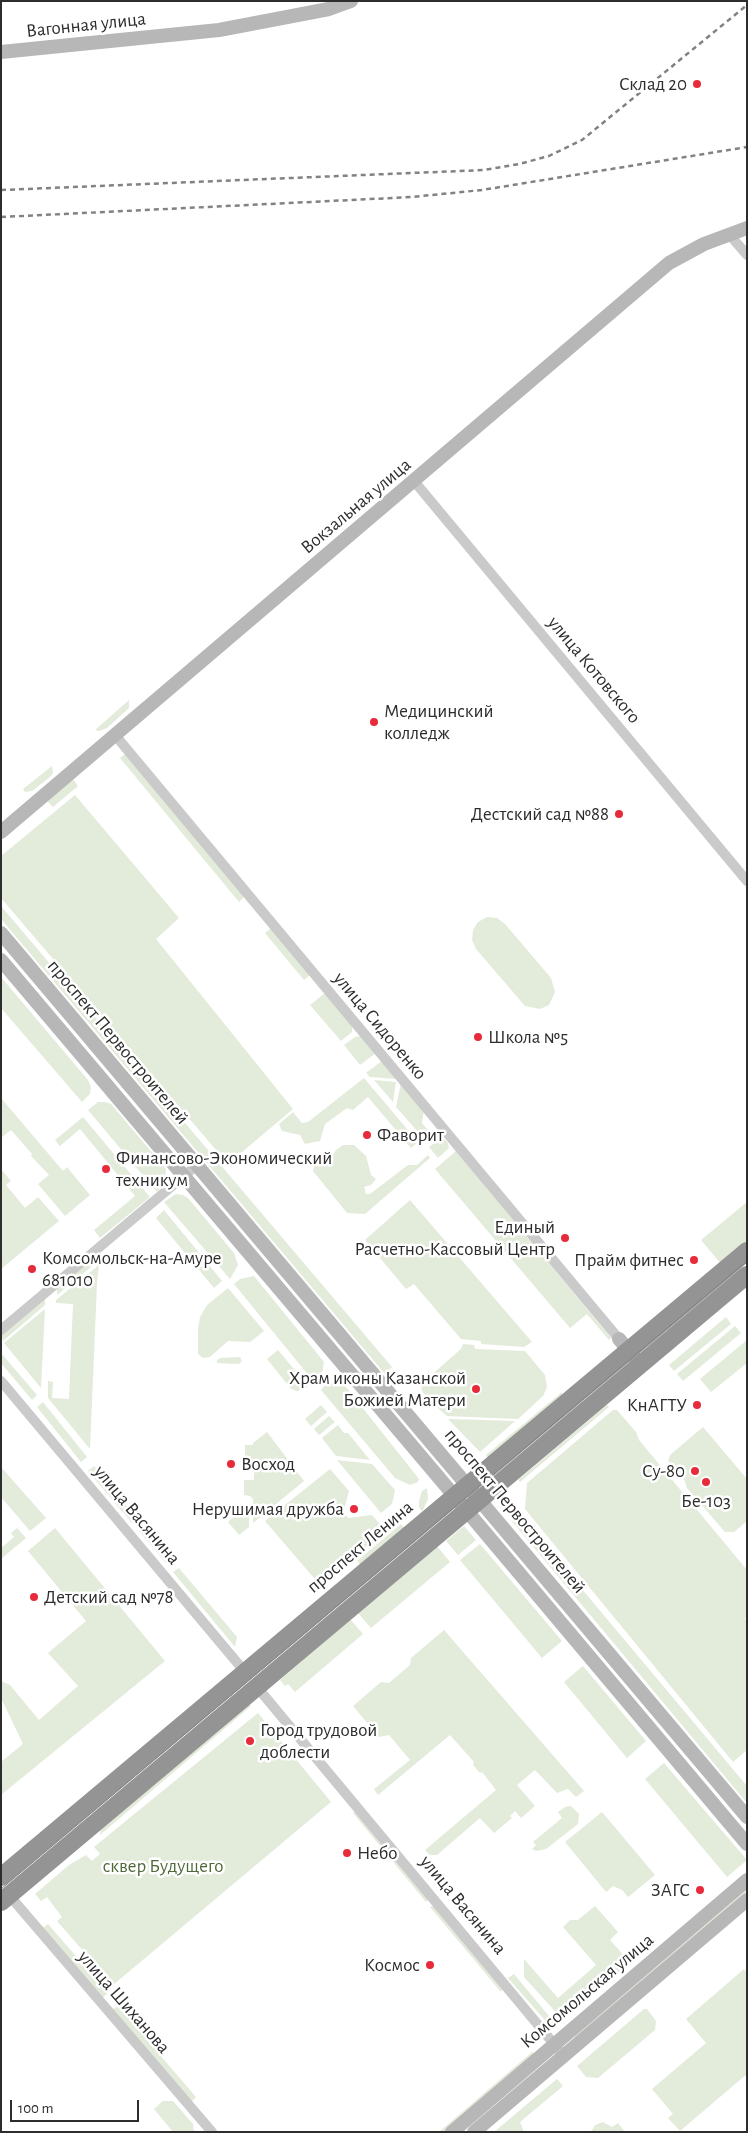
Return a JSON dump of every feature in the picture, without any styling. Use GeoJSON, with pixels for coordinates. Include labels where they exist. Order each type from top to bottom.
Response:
{"type":"FeatureCollection","features":[{"type":"Feature","properties":{"kind":"highway","name":"проспект Ленина"},"geometry":{"type":"LineString","coordinates":[[1,1877],[468,1484],[623,1345],[747,1250]]}},
{"type":"Feature","properties":{"kind":"highway"},"geometry":{"type":"LineString","coordinates":[[5,1898],[747,1275]]}},
{"type":"Feature","properties":{"kind":"highway"},"geometry":{"type":"LineString","coordinates":[[245,1672],[257,1686]]}},
{"type":"Feature","properties":{"kind":"highway"},"geometry":{"type":"LineString","coordinates":[[121,1776],[133,1791]]}},
{"type":"Feature","properties":{"kind":"main road","name":"Вагонная улица"},"geometry":{"type":"LineString","coordinates":[[1,52],[219,30],[329,10],[351,1]]}},
{"type":"Feature","properties":{"kind":"main road","name":"Вокзальная улица"},"geometry":{"type":"LineString","coordinates":[[1,832],[669,263],[704,244],[747,228]]}},
{"type":"Feature","properties":{"kind":"main road","name":"проспект Первостроителей"},"geometry":{"type":"LineString","coordinates":[[1,933],[468,1484],[474,1505],[583,1648],[747,1844]]}},
{"type":"Feature","properties":{"kind":"main road","name":"проспект Первостроителей"},"geometry":{"type":"LineString","coordinates":[[1,960],[454,1495],[474,1505],[596,1637],[747,1817]]}},
{"type":"Feature","properties":{"kind":"main road"},"geometry":{"type":"LineString","coordinates":[[623,1345],[640,1365]]}},
{"type":"Feature","properties":{"kind":"main road"},"geometry":{"type":"LineString","coordinates":[[344,1366],[357,1355]]}},
{"type":"Feature","properties":{"kind":"main road"},"geometry":{"type":"LineString","coordinates":[[583,1648],[596,1637]]}},
{"type":"Feature","properties":{"kind":"main road"},"geometry":{"type":"LineString","coordinates":[[662,1743],[676,1732]]}},
{"type":"Feature","properties":{"kind":"main road","name":"Комсомольская улица"},"geometry":{"type":"LineString","coordinates":[[452,2132],[747,1880]]}},
{"type":"Feature","properties":{"kind":"main road","name":"Комсомольская улица"},"geometry":{"type":"LineString","coordinates":[[474,2132],[747,1900]]}},
{"type":"Feature","properties":{"kind":"street"},"geometry":{"type":"LineString","coordinates":[[729,234],[747,255]]}},
{"type":"Feature","properties":{"kind":"street","name":"улица Котовского"},"geometry":{"type":"LineString","coordinates":[[414,481],[745,876]]}},
{"type":"Feature","properties":{"kind":"street","name":"улица Сидоренко"},"geometry":{"type":"LineString","coordinates":[[115,735],[623,1345]]}},
{"type":"Feature","properties":{"kind":"street"},"geometry":{"type":"LineString","coordinates":[[1,1330],[197,1165]]}},
{"type":"Feature","properties":{"kind":"street","name":"улица Васянина"},"geometry":{"type":"LineString","coordinates":[[1,1381],[245,1672]]}},
{"type":"Feature","properties":{"kind":"street","name":"улица Васянина"},"geometry":{"type":"LineString","coordinates":[[257,1686],[564,2056]]}},
{"type":"Feature","properties":{"kind":"street","name":"улица Шиханова"},"geometry":{"type":"LineString","coordinates":[[5,1898],[212,2132]]}},
{"type":"Feature","properties":{"kind":"green space"},"geometry":{"type":"Polygon","coordinates":[[[129,700],[129,708],[107,728],[99,731],[95,730],[129,700]]]}},
{"type":"Feature","properties":{"kind":"green space"},"geometry":{"type":"Polygon","coordinates":[[[126,753],[245,896],[239,902],[120,758],[126,753]]]}},
{"type":"Feature","properties":{"kind":"green space"},"geometry":{"type":"Polygon","coordinates":[[[52,766],[53,773],[50,777],[32,791],[25,792],[23,789],[52,766]]]}},
{"type":"Feature","properties":{"kind":"green space"},"geometry":{"type":"Polygon","coordinates":[[[73,779],[78,786],[53,807],[47,801],[73,779]]]}},
{"type":"Feature","properties":{"kind":"green space"},"geometry":{"type":"Polygon","coordinates":[[[75,795],[179,918],[156,939],[293,1109],[228,1164],[1,898],[1,856],[75,795]]]}},
{"type":"Feature","properties":{"kind":"green space"},"geometry":{"type":"Polygon","coordinates":[[[1,906],[392,1367],[385,1374],[1,919],[1,906]]]}},
{"type":"Feature","properties":{"kind":"green space"},"geometry":{"type":"Polygon","coordinates":[[[487,917],[497,918],[505,924],[551,978],[555,992],[549,1005],[540,1009],[525,1006],[476,949],[472,940],[473,930],[478,922],[487,917]]]}},
{"type":"Feature","properties":{"kind":"green space"},"geometry":{"type":"Polygon","coordinates":[[[271,928],[310,975],[304,980],[265,933],[271,928]]]}},
{"type":"Feature","properties":{"kind":"green space"},"geometry":{"type":"Polygon","coordinates":[[[1,977],[88,1080],[91,1087],[90,1094],[82,1102],[1,1008],[1,977]]]}},
{"type":"Feature","properties":{"kind":"green space"},"geometry":{"type":"Polygon","coordinates":[[[325,993],[352,1025],[352,1032],[341,1041],[310,1005],[325,993]]]}},
{"type":"Feature","properties":{"kind":"green space"},"geometry":{"type":"Polygon","coordinates":[[[361,1036],[376,1053],[360,1065],[344,1045],[355,1037],[361,1036]]]}},
{"type":"Feature","properties":{"kind":"green space"},"geometry":{"type":"Polygon","coordinates":[[[382,1061],[396,1079],[370,1077],[366,1073],[382,1061]]]}},
{"type":"Feature","properties":{"kind":"green space"},"geometry":{"type":"Polygon","coordinates":[[[364,1078],[418,1142],[411,1148],[368,1097],[353,1110],[347,1108],[325,1124],[320,1141],[305,1144],[300,1135],[282,1131],[279,1124],[293,1112],[302,1123],[308,1122],[364,1078]]]}},
{"type":"Feature","properties":{"kind":"green space"},"geometry":{"type":"Polygon","coordinates":[[[374,1080],[396,1082],[393,1102],[374,1080]]]}},
{"type":"Feature","properties":{"kind":"green space"},"geometry":{"type":"Polygon","coordinates":[[[401,1083],[424,1110],[422,1123],[432,1135],[425,1140],[396,1107],[401,1083]]]}},
{"type":"Feature","properties":{"kind":"green space"},"geometry":{"type":"Polygon","coordinates":[[[1,1098],[63,1171],[67,1167],[90,1195],[65,1216],[38,1184],[49,1175],[31,1156],[32,1154],[11,1130],[1,1138],[1,1098]]]}},
{"type":"Feature","properties":{"kind":"green space"},"geometry":{"type":"Polygon","coordinates":[[[98,1102],[111,1104],[166,1169],[165,1183],[157,1192],[88,1110],[98,1102]]]}},
{"type":"Feature","properties":{"kind":"green space"},"geometry":{"type":"Polygon","coordinates":[[[83,1117],[150,1197],[100,1238],[94,1230],[135,1196],[80,1129],[60,1146],[55,1140],[83,1117]]]}},
{"type":"Feature","properties":{"kind":"green space"},"geometry":{"type":"Polygon","coordinates":[[[440,1138],[448,1143],[449,1148],[438,1158],[429,1147],[440,1138]]]}},
{"type":"Feature","properties":{"kind":"green space"},"geometry":{"type":"Polygon","coordinates":[[[343,1145],[354,1145],[366,1156],[371,1175],[376,1179],[371,1185],[364,1187],[366,1194],[370,1194],[408,1165],[417,1165],[428,1155],[430,1158],[365,1214],[347,1213],[313,1171],[316,1159],[331,1158],[336,1150],[343,1145]]]}},
{"type":"Feature","properties":{"kind":"green space"},"geometry":{"type":"Polygon","coordinates":[[[456,1151],[611,1338],[609,1340],[587,1314],[570,1328],[435,1169],[456,1151]]]}},
{"type":"Feature","properties":{"kind":"green space"},"geometry":{"type":"Polygon","coordinates":[[[1,1169],[11,1181],[6,1185],[25,1208],[38,1197],[59,1221],[1,1269],[1,1169]]]}},
{"type":"Feature","properties":{"kind":"green space"},"geometry":{"type":"Polygon","coordinates":[[[176,1194],[188,1198],[234,1253],[238,1265],[230,1279],[164,1202],[176,1194]]]}},
{"type":"Feature","properties":{"kind":"green space"},"geometry":{"type":"Polygon","coordinates":[[[410,1200],[532,1342],[524,1347],[481,1344],[481,1341],[461,1339],[414,1284],[406,1289],[365,1240],[410,1200]]]}},
{"type":"Feature","properties":{"kind":"green space"},"geometry":{"type":"Polygon","coordinates":[[[747,1202],[747,1242],[721,1264],[701,1240],[747,1202]]]}},
{"type":"Feature","properties":{"kind":"green space"},"geometry":{"type":"Polygon","coordinates":[[[164,1210],[222,1281],[214,1288],[156,1218],[164,1210]]]}},
{"type":"Feature","properties":{"kind":"green space"},"geometry":{"type":"Polygon","coordinates":[[[97,1256],[97,1262],[57,1295],[57,1288],[97,1256]]]}},
{"type":"Feature","properties":{"kind":"green space"},"geometry":{"type":"Polygon","coordinates":[[[99,1265],[90,1449],[48,1398],[48,1381],[53,1382],[52,1398],[69,1399],[73,1304],[56,1303],[56,1300],[99,1265]]]}},
{"type":"Feature","properties":{"kind":"green space"},"geometry":{"type":"Polygon","coordinates":[[[254,1276],[324,1362],[322,1373],[314,1382],[234,1284],[240,1279],[254,1276]]]}},
{"type":"Feature","properties":{"kind":"green space"},"geometry":{"type":"Polygon","coordinates":[[[228,1288],[264,1331],[250,1342],[228,1341],[210,1357],[203,1358],[198,1354],[200,1317],[207,1305],[228,1288]]]}},
{"type":"Feature","properties":{"kind":"green space"},"geometry":{"type":"Polygon","coordinates":[[[45,1297],[45,1305],[3,1341],[1,1334],[45,1297]]]}},
{"type":"Feature","properties":{"kind":"green space"},"geometry":{"type":"Polygon","coordinates":[[[45,1309],[41,1388],[4,1343],[45,1309]]]}},
{"type":"Feature","properties":{"kind":"green space"},"geometry":{"type":"Polygon","coordinates":[[[726,1317],[731,1324],[674,1371],[669,1365],[726,1317]]]}},
{"type":"Feature","properties":{"kind":"green space"},"geometry":{"type":"Polygon","coordinates":[[[735,1326],[741,1333],[683,1381],[677,1374],[735,1326]]]}},
{"type":"Feature","properties":{"kind":"green space"},"geometry":{"type":"Polygon","coordinates":[[[747,1340],[747,1363],[711,1392],[700,1379],[747,1340]]]}},
{"type":"Feature","properties":{"kind":"green space"},"geometry":{"type":"Polygon","coordinates":[[[463,1344],[474,1345],[475,1349],[525,1351],[545,1375],[547,1387],[543,1396],[518,1419],[447,1416],[429,1400],[422,1391],[421,1384],[461,1349],[463,1344]]]}},
{"type":"Feature","properties":{"kind":"green space"},"geometry":{"type":"Polygon","coordinates":[[[278,1350],[308,1386],[305,1389],[297,1391],[291,1389],[267,1359],[278,1350]]]}},
{"type":"Feature","properties":{"kind":"green space"},"geometry":{"type":"Polygon","coordinates":[[[1,1353],[37,1395],[32,1400],[1,1363],[1,1353]]]}},
{"type":"Feature","properties":{"kind":"green space"},"geometry":{"type":"Polygon","coordinates":[[[240,1357],[242,1361],[239,1364],[217,1363],[217,1360],[220,1358],[240,1357]]]}},
{"type":"Feature","properties":{"kind":"green space"},"geometry":{"type":"Polygon","coordinates":[[[338,1381],[343,1383],[419,1479],[418,1482],[410,1485],[395,1478],[321,1390],[326,1384],[338,1381]]]}},
{"type":"Feature","properties":{"kind":"green space"},"geometry":{"type":"Polygon","coordinates":[[[562,1392],[562,1398],[489,1459],[486,1455],[562,1392]]]}},
{"type":"Feature","properties":{"kind":"green space"},"geometry":{"type":"Polygon","coordinates":[[[43,1402],[87,1457],[81,1462],[37,1407],[43,1402]]]}},
{"type":"Feature","properties":{"kind":"green space"},"geometry":{"type":"Polygon","coordinates":[[[321,1405],[327,1412],[311,1426],[305,1419],[321,1405]]]}},
{"type":"Feature","properties":{"kind":"green space"},"geometry":{"type":"Polygon","coordinates":[[[607,1405],[609,1407],[520,1482],[518,1480],[607,1405]]]}},
{"type":"Feature","properties":{"kind":"green space"},"geometry":{"type":"Polygon","coordinates":[[[613,1410],[617,1410],[636,1432],[639,1440],[747,1570],[747,1614],[745,1619],[747,1621],[747,1750],[733,1762],[525,1509],[527,1483],[613,1410]]]}},
{"type":"Feature","properties":{"kind":"green space"},"geometry":{"type":"Polygon","coordinates":[[[329,1416],[335,1422],[319,1435],[314,1429],[329,1416]]]}},
{"type":"Feature","properties":{"kind":"green space"},"geometry":{"type":"Polygon","coordinates":[[[448,1419],[515,1421],[480,1452],[448,1419]]]}},
{"type":"Feature","properties":{"kind":"green space"},"geometry":{"type":"Polygon","coordinates":[[[338,1425],[344,1433],[348,1433],[370,1460],[336,1456],[322,1438],[338,1425]]]}},
{"type":"Feature","properties":{"kind":"green space"},"geometry":{"type":"Polygon","coordinates":[[[703,1427],[747,1479],[747,1521],[734,1532],[725,1532],[687,1488],[685,1481],[668,1461],[670,1455],[703,1427]]]}},
{"type":"Feature","properties":{"kind":"green space"},"geometry":{"type":"Polygon","coordinates":[[[267,1432],[304,1481],[253,1523],[253,1499],[250,1496],[244,1495],[244,1480],[254,1480],[254,1468],[245,1467],[245,1445],[253,1445],[267,1432]]]}},
{"type":"Feature","properties":{"kind":"green space"},"geometry":{"type":"Polygon","coordinates":[[[337,1460],[372,1464],[395,1490],[392,1504],[381,1513],[337,1460]]]}},
{"type":"Feature","properties":{"kind":"green space"},"geometry":{"type":"Polygon","coordinates":[[[94,1466],[137,1519],[132,1523],[88,1471],[94,1466]]]}},
{"type":"Feature","properties":{"kind":"green space"},"geometry":{"type":"Polygon","coordinates":[[[1,1467],[46,1518],[30,1531],[1,1497],[1,1467]]]}},
{"type":"Feature","properties":{"kind":"green space"},"geometry":{"type":"Polygon","coordinates":[[[330,1469],[349,1491],[344,1510],[345,1515],[349,1518],[372,1515],[385,1530],[320,1585],[265,1521],[330,1469]]]}},
{"type":"Feature","properties":{"kind":"green space"},"geometry":{"type":"Polygon","coordinates":[[[427,1488],[428,1499],[422,1512],[419,1507],[419,1501],[422,1491],[427,1488]]]}},
{"type":"Feature","properties":{"kind":"green space"},"geometry":{"type":"Polygon","coordinates":[[[242,1509],[249,1509],[249,1527],[239,1535],[228,1522],[242,1509]]]}},
{"type":"Feature","properties":{"kind":"green space"},"geometry":{"type":"Polygon","coordinates":[[[514,1518],[524,1520],[747,1786],[747,1803],[511,1520],[514,1518]]]}},
{"type":"Feature","properties":{"kind":"green space"},"geometry":{"type":"Polygon","coordinates":[[[401,1524],[405,1529],[361,1565],[357,1561],[401,1524]]]}},
{"type":"Feature","properties":{"kind":"green space"},"geometry":{"type":"Polygon","coordinates":[[[144,1526],[171,1558],[166,1563],[139,1531],[144,1526]]]}},
{"type":"Feature","properties":{"kind":"green space"},"geometry":{"type":"Polygon","coordinates":[[[464,1526],[476,1540],[458,1555],[446,1541],[464,1526]]]}},
{"type":"Feature","properties":{"kind":"green space"},"geometry":{"type":"Polygon","coordinates":[[[17,1528],[26,1538],[1,1559],[1,1548],[14,1537],[11,1533],[17,1528]]]}},
{"type":"Feature","properties":{"kind":"green space"},"geometry":{"type":"Polygon","coordinates":[[[55,1528],[165,1661],[1,1795],[1,1762],[23,1744],[1,1698],[1,1681],[10,1685],[39,1720],[78,1686],[48,1653],[86,1621],[28,1551],[55,1528]]]}},
{"type":"Feature","properties":{"kind":"green space"},"geometry":{"type":"Polygon","coordinates":[[[480,1544],[562,1641],[542,1658],[460,1560],[480,1544]]]}},
{"type":"Feature","properties":{"kind":"green space"},"geometry":{"type":"Polygon","coordinates":[[[437,1546],[450,1562],[371,1628],[358,1613],[437,1546]]]}},
{"type":"Feature","properties":{"kind":"green space"},"geometry":{"type":"Polygon","coordinates":[[[179,1568],[237,1637],[235,1647],[173,1572],[179,1568]]]}},
{"type":"Feature","properties":{"kind":"green space"},"geometry":{"type":"Polygon","coordinates":[[[350,1619],[363,1634],[295,1692],[288,1684],[285,1686],[280,1680],[350,1619]]]}},
{"type":"Feature","properties":{"kind":"green space"},"geometry":{"type":"Polygon","coordinates":[[[444,1630],[584,1791],[576,1797],[568,1789],[557,1793],[535,1770],[517,1785],[535,1806],[521,1818],[515,1811],[510,1816],[512,1818],[494,1833],[480,1818],[437,1855],[430,1855],[425,1850],[496,1790],[482,1772],[480,1773],[473,1765],[474,1762],[450,1735],[378,1795],[374,1789],[410,1760],[389,1735],[379,1737],[353,1706],[381,1682],[389,1683],[410,1665],[411,1658],[444,1630]]]}},
{"type":"Feature","properties":{"kind":"green space"},"geometry":{"type":"Polygon","coordinates":[[[583,1666],[646,1741],[627,1758],[564,1682],[583,1666]]]}},
{"type":"Feature","properties":{"kind":"green space"},"geometry":{"type":"Polygon","coordinates":[[[248,1702],[251,1706],[100,1835],[101,1827],[248,1702]]]}},
{"type":"Feature","properties":{"kind":"green space","name":"сквер Будущего"},"geometry":{"type":"Polygon","coordinates":[[[258,1713],[331,1802],[113,1985],[57,1921],[62,1917],[47,1897],[41,1901],[35,1894],[69,1865],[86,1855],[92,1861],[100,1854],[94,1847],[258,1713]]]}},
{"type":"Feature","properties":{"kind":"green space"},"geometry":{"type":"Polygon","coordinates":[[[664,1763],[747,1860],[727,1877],[645,1779],[664,1763]]]}},
{"type":"Feature","properties":{"kind":"green space"},"geometry":{"type":"Polygon","coordinates":[[[571,1806],[579,1814],[578,1824],[546,1849],[536,1851],[532,1849],[536,1845],[533,1842],[562,1818],[558,1812],[565,1807],[571,1806]]]}},
{"type":"Feature","properties":{"kind":"green space"},"geometry":{"type":"Polygon","coordinates":[[[358,1811],[430,1898],[426,1902],[353,1813],[358,1811]]]}},
{"type":"Feature","properties":{"kind":"green space"},"geometry":{"type":"Polygon","coordinates":[[[602,1812],[655,1875],[628,1897],[622,1890],[613,1886],[606,1892],[565,1842],[602,1812]]]}},
{"type":"Feature","properties":{"kind":"green space"},"geometry":{"type":"Polygon","coordinates":[[[747,1886],[747,1892],[576,2038],[573,2033],[747,1886]]]}},
{"type":"Feature","properties":{"kind":"green space"},"geometry":{"type":"Polygon","coordinates":[[[435,1905],[503,1987],[501,1992],[430,1907],[435,1905]]]}},
{"type":"Feature","properties":{"kind":"green space"},"geometry":{"type":"Polygon","coordinates":[[[595,1906],[618,1932],[610,1940],[627,1959],[630,1957],[633,1960],[562,2019],[524,1977],[524,1959],[558,1998],[596,1965],[563,1927],[570,1920],[578,1920],[595,1906]]]}},
{"type":"Feature","properties":{"kind":"green space"},"geometry":{"type":"Polygon","coordinates":[[[48,1924],[108,1993],[102,1998],[42,1929],[48,1924]]]}},
{"type":"Feature","properties":{"kind":"green space"},"geometry":{"type":"Polygon","coordinates":[[[744,1969],[747,1973],[747,2074],[680,2131],[668,2118],[673,2114],[652,2089],[706,2043],[686,2019],[744,1969]]]}},
{"type":"Feature","properties":{"kind":"green space"},"geometry":{"type":"Polygon","coordinates":[[[514,1974],[554,2022],[550,2026],[508,1978],[514,1974]]]}},
{"type":"Feature","properties":{"kind":"green space"},"geometry":{"type":"Polygon","coordinates":[[[118,2006],[196,2097],[191,2102],[112,2010],[118,2006]]]}},
{"type":"Feature","properties":{"kind":"green space"},"geometry":{"type":"Polygon","coordinates":[[[644,2009],[647,2009],[656,2021],[655,2030],[598,2078],[586,2077],[577,2066],[644,2009]]]}},
{"type":"Feature","properties":{"kind":"green space"},"geometry":{"type":"Polygon","coordinates":[[[532,2052],[537,2056],[448,2132],[439,2132],[532,2052]]]}},
{"type":"Feature","properties":{"kind":"green space"},"geometry":{"type":"Polygon","coordinates":[[[557,2079],[563,2086],[520,2122],[524,2132],[494,2132],[557,2079]]]}},
{"type":"Feature","properties":{"kind":"green space"},"geometry":{"type":"Polygon","coordinates":[[[163,2101],[173,2101],[193,2124],[194,2132],[173,2132],[154,2109],[163,2101]]]}},
{"type":"Feature","properties":{"kind":"green space"},"geometry":{"type":"Polygon","coordinates":[[[603,2122],[612,2127],[618,2123],[625,2132],[591,2132],[595,2125],[603,2122]]]}},
{"type":"Feature","properties":{"kind":"tram line"},"geometry":{"type":"LineString","coordinates":[[1,1889],[747,1261]]}},
{"type":"Feature","properties":{"kind":"railway"},"geometry":{"type":"LineString","coordinates":[[1,190],[484,170],[519,164],[549,156],[582,140],[747,5]]}},
{"type":"Feature","properties":{"kind":"railway"},"geometry":{"type":"LineString","coordinates":[[1,217],[412,197],[482,190],[747,147]]}},
{"type":"Feature","properties":{"kind":"place","name":"Склад 20"},"geometry":{"type":"Point","coordinates":[697,84]}},
{"type":"Feature","properties":{"kind":"place","name":"Медицинский колледж"},"geometry":{"type":"Point","coordinates":[374,722]}},
{"type":"Feature","properties":{"kind":"place","name":"Дестский сад №88"},"geometry":{"type":"Point","coordinates":[619,814]}},
{"type":"Feature","properties":{"kind":"place","name":"Школа №5"},"geometry":{"type":"Point","coordinates":[478,1037]}},
{"type":"Feature","properties":{"kind":"place","name":"Фаворит"},"geometry":{"type":"Point","coordinates":[367,1135]}},
{"type":"Feature","properties":{"kind":"place","name":"Финансово-Экономический техникум"},"geometry":{"type":"Point","coordinates":[106,1169]}},
{"type":"Feature","properties":{"kind":"place","name":"Единый Расчетно-Кассовый Центр"},"geometry":{"type":"Point","coordinates":[565,1238]}},
{"type":"Feature","properties":{"kind":"place","name":"Прайм фитнес"},"geometry":{"type":"Point","coordinates":[694,1260]}},
{"type":"Feature","properties":{"kind":"place","name":"Комсомольск-на-Амуре 681010"},"geometry":{"type":"Point","coordinates":[32,1269]}},
{"type":"Feature","properties":{"kind":"place","name":"Храм иконы Казанской Божией Матери"},"geometry":{"type":"Point","coordinates":[476,1389]}},
{"type":"Feature","properties":{"kind":"place","name":"КнАГТУ"},"geometry":{"type":"Point","coordinates":[697,1405]}},
{"type":"Feature","properties":{"kind":"place","name":"Восход"},"geometry":{"type":"Point","coordinates":[231,1464]}},
{"type":"Feature","properties":{"kind":"place","name":"Су-80"},"geometry":{"type":"Point","coordinates":[695,1471]}},
{"type":"Feature","properties":{"kind":"place","name":"Бе-103"},"geometry":{"type":"Point","coordinates":[706,1482]}},
{"type":"Feature","properties":{"kind":"place","name":"Нерушимая дружба"},"geometry":{"type":"Point","coordinates":[354,1509]}},
{"type":"Feature","properties":{"kind":"place","name":"Детский сад №78"},"geometry":{"type":"Point","coordinates":[34,1597]}},
{"type":"Feature","properties":{"kind":"place","name":"Город трудовой доблести"},"geometry":{"type":"Point","coordinates":[250,1741]}},
{"type":"Feature","properties":{"kind":"place","name":"Небо"},"geometry":{"type":"Point","coordinates":[347,1853]}},
{"type":"Feature","properties":{"kind":"place","name":"ЗАГС"},"geometry":{"type":"Point","coordinates":[700,1890]}},
{"type":"Feature","properties":{"kind":"place","name":"Космос"},"geometry":{"type":"Point","coordinates":[430,1965]}}]}
